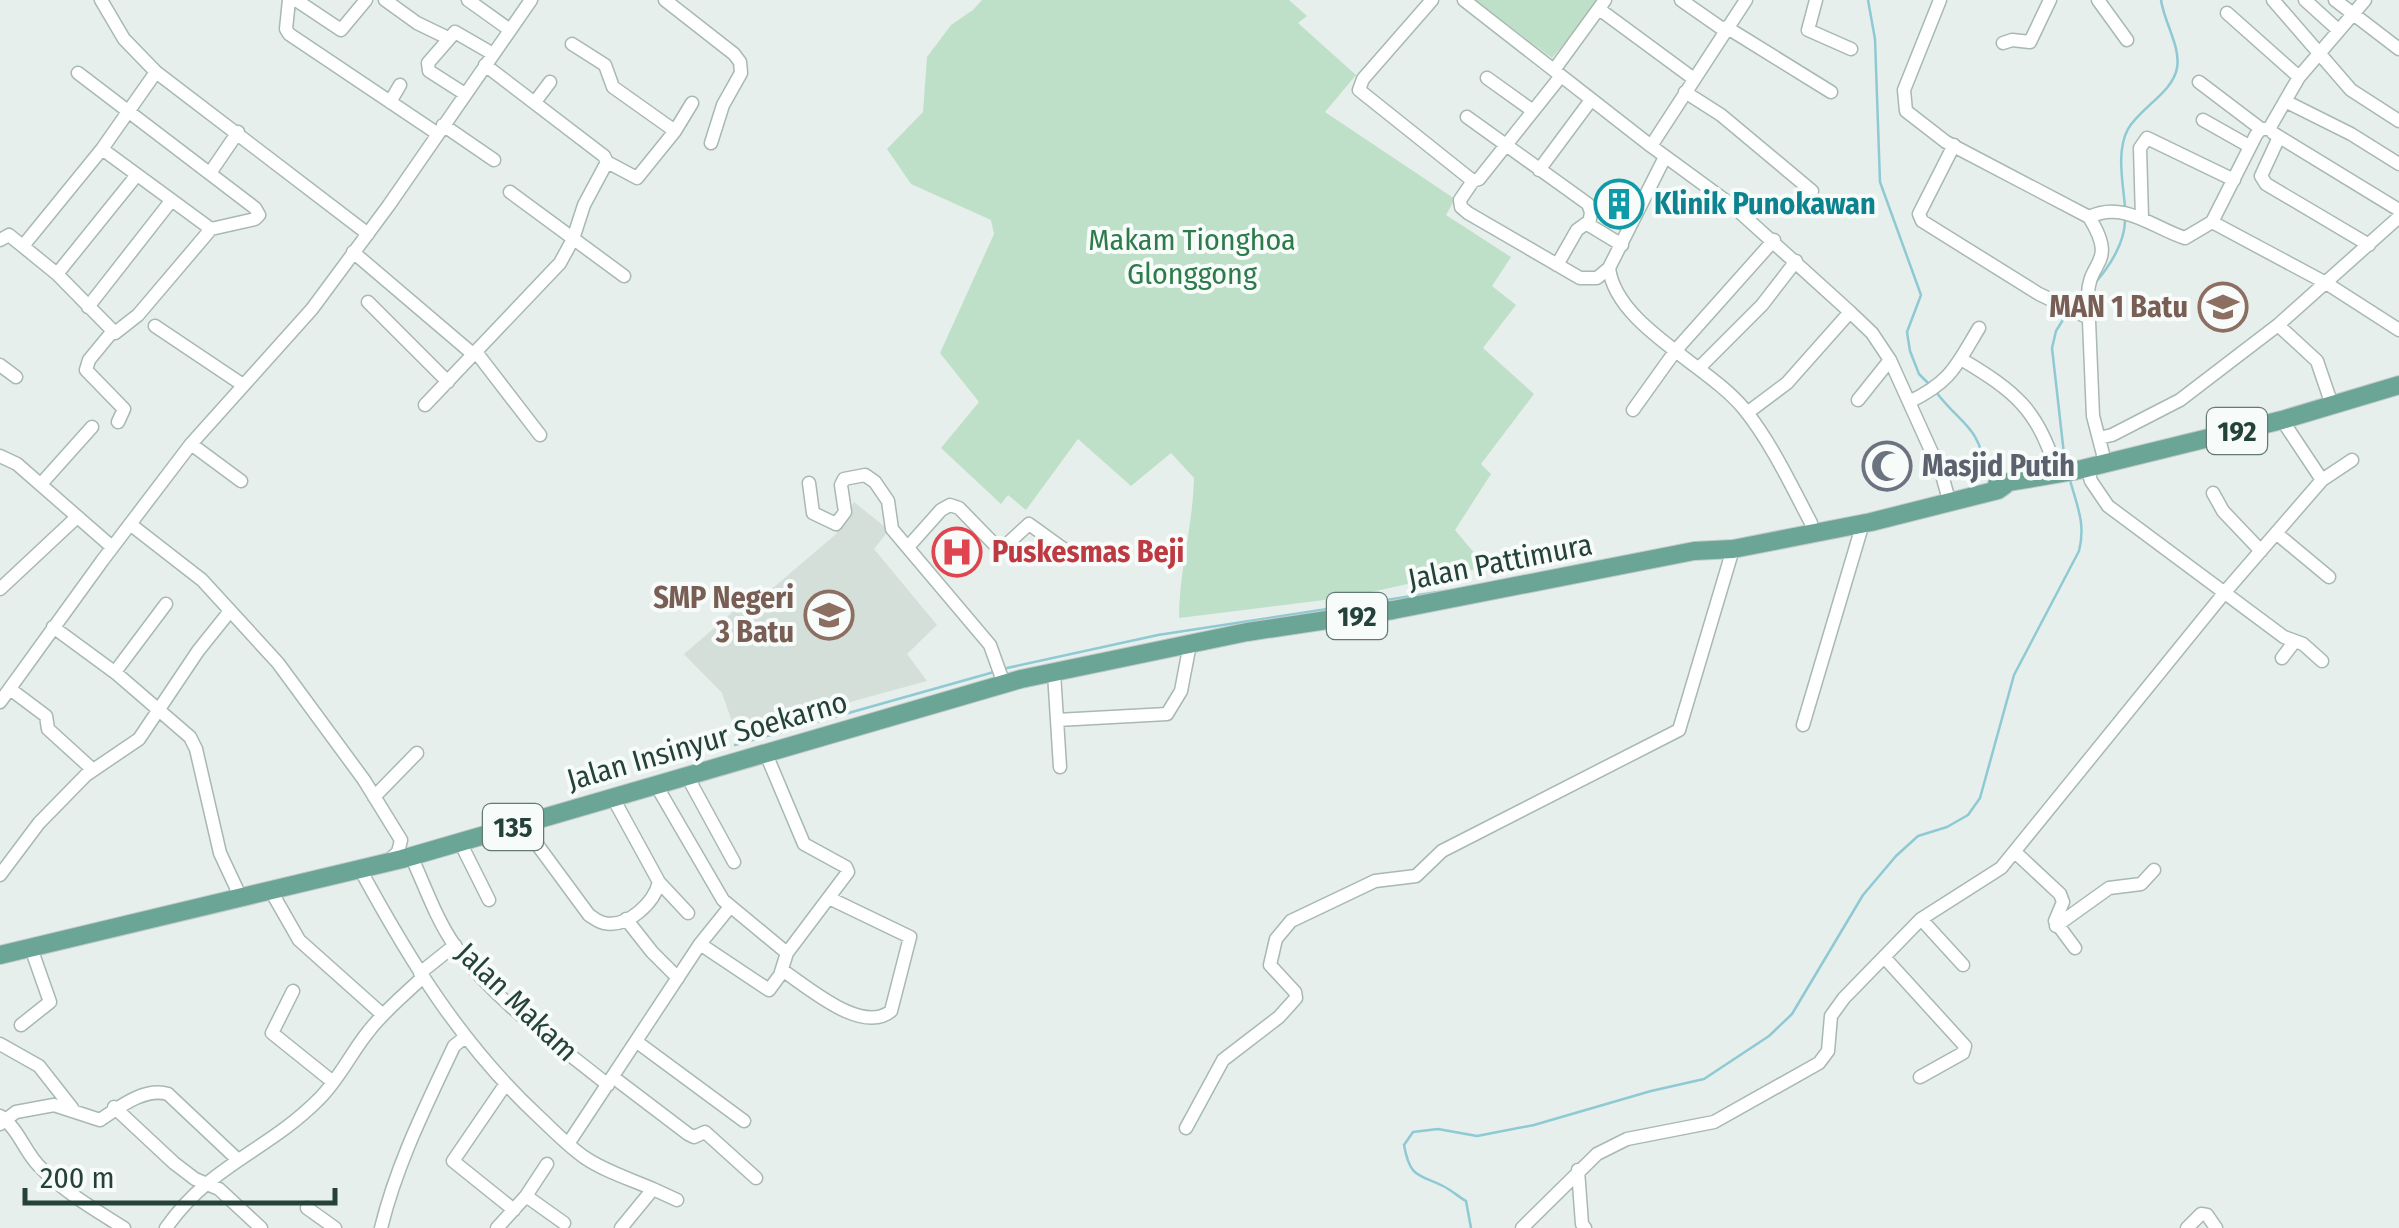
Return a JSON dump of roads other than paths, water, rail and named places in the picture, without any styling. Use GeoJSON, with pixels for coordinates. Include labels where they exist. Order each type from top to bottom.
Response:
{"type":"FeatureCollection","features":[{"type":"Feature","properties":{"kind":"main road","name":"Jalan Pattimura"},"geometry":{"type":"LineString","coordinates":[[1006,676],[1054,672],[1694,551],[1733,549],[1863,523],[1998,490],[2090,455],[2282,420],[2399,385]]}},
{"type":"Feature","properties":{"kind":"main road","name":"Jalan Pattimura"},"geometry":{"type":"LineString","coordinates":[[1694,551],[1811,523],[1944,484],[2005,485]]}},
{"type":"Feature","properties":{"kind":"main road","name":"Jalan Insinyur Soekarno"},"geometry":{"type":"LineString","coordinates":[[0,955],[386,863],[766,754],[1006,676]]}},
{"type":"Feature","properties":{"kind":"street"},"geometry":{"type":"LineString","coordinates":[[102,0],[124,39],[156,72],[368,234]]}},
{"type":"Feature","properties":{"kind":"street"},"geometry":{"type":"LineString","coordinates":[[110,16],[119,0]]}},
{"type":"Feature","properties":{"kind":"street"},"geometry":{"type":"LineString","coordinates":[[288,0],[289,34],[390,102],[494,160]]}},
{"type":"Feature","properties":{"kind":"street"},"geometry":{"type":"LineString","coordinates":[[296,0],[341,30],[366,0]]}},
{"type":"Feature","properties":{"kind":"street"},"geometry":{"type":"LineString","coordinates":[[385,0],[416,23],[448,38]]}},
{"type":"Feature","properties":{"kind":"street"},"geometry":{"type":"LineString","coordinates":[[468,0],[510,30]]}},
{"type":"Feature","properties":{"kind":"street"},"geometry":{"type":"LineString","coordinates":[[0,702],[191,444],[312,308],[368,234],[531,0]]}},
{"type":"Feature","properties":{"kind":"street"},"geometry":{"type":"LineString","coordinates":[[665,0],[740,62],[740,76],[723,105],[710,143]]}},
{"type":"Feature","properties":{"kind":"street"},"geometry":{"type":"LineString","coordinates":[[1432,0],[1363,79],[1359,90],[1472,181]]}},
{"type":"Feature","properties":{"kind":"street"},"geometry":{"type":"LineString","coordinates":[[1464,0],[1733,206],[1872,334],[1890,360],[1944,484]]}},
{"type":"Feature","properties":{"kind":"street"},"geometry":{"type":"LineString","coordinates":[[1682,0],[1831,92]]}},
{"type":"Feature","properties":{"kind":"street"},"geometry":{"type":"LineString","coordinates":[[1650,146],[1746,0]]}},
{"type":"Feature","properties":{"kind":"street"},"geometry":{"type":"LineString","coordinates":[[1816,0],[1808,30],[1851,50]]}},
{"type":"Feature","properties":{"kind":"street"},"geometry":{"type":"LineString","coordinates":[[2004,43],[2030,42],[2050,0]]}},
{"type":"Feature","properties":{"kind":"street"},"geometry":{"type":"LineString","coordinates":[[2098,0],[2127,40]]}},
{"type":"Feature","properties":{"kind":"street"},"geometry":{"type":"LineString","coordinates":[[2272,0],[2350,90],[2399,121]]}},
{"type":"Feature","properties":{"kind":"street"},"geometry":{"type":"LineString","coordinates":[[2305,0],[2337,29]]}},
{"type":"Feature","properties":{"kind":"street"},"geometry":{"type":"LineString","coordinates":[[2335,0],[2399,50]]}},
{"type":"Feature","properties":{"kind":"street"},"geometry":{"type":"LineString","coordinates":[[2365,0],[2299,77],[2270,132],[2261,176],[2266,184],[2369,245]]}},
{"type":"Feature","properties":{"kind":"street"},"geometry":{"type":"LineString","coordinates":[[1938,1],[1910,70],[1904,99],[1906,111],[1954,145],[2089,217],[2120,212],[2185,238],[2192,237],[2212,222],[2249,146],[2270,132]]}},
{"type":"Feature","properties":{"kind":"street"},"geometry":{"type":"LineString","coordinates":[[1665,157],[1622,245],[1609,268],[1597,278],[1587,280],[1557,265],[1461,207],[1460,200],[1472,181],[1479,179],[1533,111],[1602,4],[1694,79]]}},
{"type":"Feature","properties":{"kind":"street"},"geometry":{"type":"LineString","coordinates":[[2227,12],[2299,77]]}},
{"type":"Feature","properties":{"kind":"street"},"geometry":{"type":"LineString","coordinates":[[465,94],[428,69],[428,63],[455,32],[608,162],[637,178],[675,132],[692,103]]}},
{"type":"Feature","properties":{"kind":"street"},"geometry":{"type":"LineString","coordinates":[[572,44],[605,64],[613,87],[675,132]]}},
{"type":"Feature","properties":{"kind":"street"},"geometry":{"type":"LineString","coordinates":[[23,246],[102,148],[156,72]]}},
{"type":"Feature","properties":{"kind":"street"},"geometry":{"type":"LineString","coordinates":[[0,240],[10,235],[57,274],[112,332],[118,332],[138,315],[211,229],[254,219],[260,214],[78,73]]}},
{"type":"Feature","properties":{"kind":"street"},"geometry":{"type":"LineString","coordinates":[[1488,78],[1533,111]]}},
{"type":"Feature","properties":{"kind":"street"},"geometry":{"type":"LineString","coordinates":[[535,102],[550,82]]}},
{"type":"Feature","properties":{"kind":"street"},"geometry":{"type":"LineString","coordinates":[[2090,455],[2180,400],[2278,324],[2369,245],[2399,213],[2270,132],[2200,82]]}},
{"type":"Feature","properties":{"kind":"street"},"geometry":{"type":"LineString","coordinates":[[390,102],[400,85]]}},
{"type":"Feature","properties":{"kind":"street"},"geometry":{"type":"LineString","coordinates":[[1685,92],[1721,115],[1812,191]]}},
{"type":"Feature","properties":{"kind":"street"},"geometry":{"type":"LineString","coordinates":[[1539,170],[1591,100]]}},
{"type":"Feature","properties":{"kind":"street"},"geometry":{"type":"LineString","coordinates":[[2285,101],[2351,134],[2399,164]]}},
{"type":"Feature","properties":{"kind":"street"},"geometry":{"type":"LineString","coordinates":[[1466,117],[1588,204],[1588,222],[1578,230],[1557,265]]}},
{"type":"Feature","properties":{"kind":"street"},"geometry":{"type":"LineString","coordinates":[[2203,120],[2249,146]]}},
{"type":"Feature","properties":{"kind":"street"},"geometry":{"type":"LineString","coordinates":[[210,173],[238,132]]}},
{"type":"Feature","properties":{"kind":"street"},"geometry":{"type":"LineString","coordinates":[[2142,218],[2140,148],[2147,138],[2234,180]]}},
{"type":"Feature","properties":{"kind":"street"},"geometry":{"type":"LineString","coordinates":[[1954,145],[1919,214],[1922,221],[2089,318]]}},
{"type":"Feature","properties":{"kind":"street"},"geometry":{"type":"LineString","coordinates":[[102,148],[211,229]]}},
{"type":"Feature","properties":{"kind":"street"},"geometry":{"type":"LineString","coordinates":[[425,405],[560,263],[584,204],[608,162]]}},
{"type":"Feature","properties":{"kind":"street"},"geometry":{"type":"LineString","coordinates":[[57,274],[136,176]]}},
{"type":"Feature","properties":{"kind":"street"},"geometry":{"type":"LineString","coordinates":[[510,192],[624,276]]}},
{"type":"Feature","properties":{"kind":"street"},"geometry":{"type":"LineString","coordinates":[[88,307],[171,200]]}},
{"type":"Feature","properties":{"kind":"street"},"geometry":{"type":"LineString","coordinates":[[2089,217],[2102,249],[2100,265],[2088,292],[2094,416],[2091,481],[2106,504],[2322,661]]}},
{"type":"Feature","properties":{"kind":"street"},"geometry":{"type":"LineString","coordinates":[[1588,222],[1622,245]]}},
{"type":"Feature","properties":{"kind":"street"},"geometry":{"type":"LineString","coordinates":[[2212,222],[2326,283],[2399,330]]}},
{"type":"Feature","properties":{"kind":"street"},"geometry":{"type":"LineString","coordinates":[[1633,410],[1676,350],[1774,240]]}},
{"type":"Feature","properties":{"kind":"street"},"geometry":{"type":"LineString","coordinates":[[353,252],[475,354],[540,435]]}},
{"type":"Feature","properties":{"kind":"street"},"geometry":{"type":"LineString","coordinates":[[1700,367],[1762,305],[1796,261]]}},
{"type":"Feature","properties":{"kind":"street"},"geometry":{"type":"LineString","coordinates":[[1609,268],[1614,284],[1643,327],[1700,367],[1747,413],[1811,523]]}},
{"type":"Feature","properties":{"kind":"street"},"geometry":{"type":"LineString","coordinates":[[368,302],[448,382]]}},
{"type":"Feature","properties":{"kind":"street"},"geometry":{"type":"LineString","coordinates":[[1747,413],[1787,384],[1850,312]]}},
{"type":"Feature","properties":{"kind":"street"},"geometry":{"type":"LineString","coordinates":[[2278,324],[2317,361],[2332,405]]}},
{"type":"Feature","properties":{"kind":"street"},"geometry":{"type":"LineString","coordinates":[[156,326],[243,385]]}},
{"type":"Feature","properties":{"kind":"street"},"geometry":{"type":"LineString","coordinates":[[1910,402],[1949,378],[1979,328]]}},
{"type":"Feature","properties":{"kind":"street"},"geometry":{"type":"LineString","coordinates":[[112,332],[89,360],[86,370],[124,409],[118,422]]}},
{"type":"Feature","properties":{"kind":"street"},"geometry":{"type":"LineString","coordinates":[[1960,359],[1998,381],[2029,409],[2042,429],[2090,455]]}},
{"type":"Feature","properties":{"kind":"street"},"geometry":{"type":"LineString","coordinates":[[1858,400],[1890,360]]}},
{"type":"Feature","properties":{"kind":"street"},"geometry":{"type":"LineString","coordinates":[[0,365],[16,377]]}},
{"type":"Feature","properties":{"kind":"street"},"geometry":{"type":"LineString","coordinates":[[2282,420],[2322,480]]}},
{"type":"Feature","properties":{"kind":"street"},"geometry":{"type":"LineString","coordinates":[[41,484],[92,426]]}},
{"type":"Feature","properties":{"kind":"street"},"geometry":{"type":"LineString","coordinates":[[191,444],[241,481]]}},
{"type":"Feature","properties":{"kind":"street"},"geometry":{"type":"LineString","coordinates":[[0,456],[18,464],[112,547]]}},
{"type":"Feature","properties":{"kind":"street"},"geometry":{"type":"LineString","coordinates":[[1522,1228],[1597,1154],[1628,1139],[1722,1118],[1819,1063],[1828,1051],[1831,1016],[1884,956],[1922,919],[1988,878],[2015,852],[2225,592],[2322,480],[2352,460]]}},
{"type":"Feature","properties":{"kind":"street"},"geometry":{"type":"LineString","coordinates":[[809,484],[813,513],[836,524],[845,512],[842,482],[868,476],[888,500],[892,529],[982,634],[1006,676]]}},
{"type":"Feature","properties":{"kind":"street"},"geometry":{"type":"LineString","coordinates":[[2213,493],[2223,511],[2261,551]]}},
{"type":"Feature","properties":{"kind":"street"},"geometry":{"type":"LineString","coordinates":[[908,547],[950,505],[959,508],[996,546],[1005,546],[1029,524],[1072,556]]}},
{"type":"Feature","properties":{"kind":"street"},"geometry":{"type":"LineString","coordinates":[[0,589],[77,517]]}},
{"type":"Feature","properties":{"kind":"street"},"geometry":{"type":"LineString","coordinates":[[1803,725],[1863,523]]}},
{"type":"Feature","properties":{"kind":"street"},"geometry":{"type":"LineString","coordinates":[[130,524],[202,580],[278,664],[374,796],[401,840],[398,852],[386,863]]}},
{"type":"Feature","properties":{"kind":"street"},"geometry":{"type":"LineString","coordinates":[[2276,533],[2329,578]]}},
{"type":"Feature","properties":{"kind":"street"},"geometry":{"type":"LineString","coordinates":[[1186,1128],[1224,1060],[1279,1017],[1296,998],[1270,965],[1276,939],[1291,921],[1375,881],[1416,876],[1442,851],[1678,730],[1733,549]]}},
{"type":"Feature","properties":{"kind":"street"},"geometry":{"type":"LineString","coordinates":[[115,672],[166,604]]}},
{"type":"Feature","properties":{"kind":"street"},"geometry":{"type":"LineString","coordinates":[[0,876],[40,823],[92,769],[136,742],[230,611]]}},
{"type":"Feature","properties":{"kind":"street"},"geometry":{"type":"LineString","coordinates":[[53,628],[115,672],[190,737],[220,853],[241,898]]}},
{"type":"Feature","properties":{"kind":"street"},"geometry":{"type":"LineString","coordinates":[[2282,658],[2295,641]]}},
{"type":"Feature","properties":{"kind":"street"},"geometry":{"type":"LineString","coordinates":[[1057,720],[1167,714],[1182,691],[1190,644]]}},
{"type":"Feature","properties":{"kind":"street"},"geometry":{"type":"LineString","coordinates":[[1054,672],[1060,767]]}},
{"type":"Feature","properties":{"kind":"street"},"geometry":{"type":"LineString","coordinates":[[10,689],[44,714],[48,729],[92,769]]}},
{"type":"Feature","properties":{"kind":"street"},"geometry":{"type":"LineString","coordinates":[[374,796],[417,753]]}},
{"type":"Feature","properties":{"kind":"street"},"geometry":{"type":"LineString","coordinates":[[700,944],[765,990],[771,988],[787,953],[848,869],[804,844],[766,754]]}},
{"type":"Feature","properties":{"kind":"street"},"geometry":{"type":"LineString","coordinates":[[687,776],[734,862]]}},
{"type":"Feature","properties":{"kind":"street"},"geometry":{"type":"LineString","coordinates":[[656,785],[729,908],[787,953]]}},
{"type":"Feature","properties":{"kind":"street"},"geometry":{"type":"LineString","coordinates":[[612,798],[658,882],[688,913]]}},
{"type":"Feature","properties":{"kind":"street"},"geometry":{"type":"LineString","coordinates":[[522,824],[589,915],[603,924],[626,919],[647,904],[658,882]]}},
{"type":"Feature","properties":{"kind":"street"},"geometry":{"type":"LineString","coordinates":[[460,842],[490,900]]}},
{"type":"Feature","properties":{"kind":"street"},"geometry":{"type":"LineString","coordinates":[[2015,852],[2063,900],[2056,926],[2075,948]]}},
{"type":"Feature","properties":{"kind":"street","name":"Jalan Makam"},"geometry":{"type":"LineString","coordinates":[[411,856],[455,945],[504,998],[611,1082],[688,1134],[705,1132],[756,1178]]}},
{"type":"Feature","properties":{"kind":"street","name":"Jalan Makam"},"geometry":{"type":"LineString","coordinates":[[360,869],[422,975],[464,1038],[504,1086],[594,1164],[677,1200]]}},
{"type":"Feature","properties":{"kind":"street"},"geometry":{"type":"LineString","coordinates":[[2056,926],[2109,888],[2140,884],[2154,870]]}},
{"type":"Feature","properties":{"kind":"street"},"geometry":{"type":"LineString","coordinates":[[271,892],[299,940],[383,1014]]}},
{"type":"Feature","properties":{"kind":"street"},"geometry":{"type":"LineString","coordinates":[[782,970],[853,1016],[884,1016],[891,1010],[910,937],[829,898]]}},
{"type":"Feature","properties":{"kind":"street"},"geometry":{"type":"LineString","coordinates":[[568,1144],[700,944],[729,908]]}},
{"type":"Feature","properties":{"kind":"street"},"geometry":{"type":"LineString","coordinates":[[626,919],[678,978]]}},
{"type":"Feature","properties":{"kind":"street"},"geometry":{"type":"LineString","coordinates":[[1922,919],[1963,965]]}},
{"type":"Feature","properties":{"kind":"street"},"geometry":{"type":"LineString","coordinates":[[422,975],[455,945]]}},
{"type":"Feature","properties":{"kind":"street"},"geometry":{"type":"LineString","coordinates":[[21,1025],[48,1006],[50,999],[31,948]]}},
{"type":"Feature","properties":{"kind":"street"},"geometry":{"type":"LineString","coordinates":[[1884,956],[1965,1046],[1963,1053],[1920,1077]]}},
{"type":"Feature","properties":{"kind":"street","name":"Jalan Makam"},"geometry":{"type":"LineString","coordinates":[[166,1228],[204,1183],[274,1138],[316,1103],[383,1014],[422,975]]}},
{"type":"Feature","properties":{"kind":"street"},"geometry":{"type":"LineString","coordinates":[[293,990],[272,1033],[333,1082]]}},
{"type":"Feature","properties":{"kind":"street"},"geometry":{"type":"LineString","coordinates":[[381,1228],[407,1145],[454,1046],[464,1038]]}},
{"type":"Feature","properties":{"kind":"street"},"geometry":{"type":"LineString","coordinates":[[636,1042],[744,1121]]}},
{"type":"Feature","properties":{"kind":"street"},"geometry":{"type":"LineString","coordinates":[[0,1044],[39,1066],[72,1108]]}},
{"type":"Feature","properties":{"kind":"street"},"geometry":{"type":"LineString","coordinates":[[504,1086],[453,1161],[514,1210]]}},
{"type":"Feature","properties":{"kind":"street"},"geometry":{"type":"LineString","coordinates":[[124,1228],[61,1188],[34,1162],[15,1129],[2,1120],[16,1112],[54,1104],[100,1120],[114,1107],[159,1091],[168,1094],[236,1160]]}},
{"type":"Feature","properties":{"kind":"street"},"geometry":{"type":"LineString","coordinates":[[114,1107],[174,1163],[219,1189],[261,1228]]}},
{"type":"Feature","properties":{"kind":"street"},"geometry":{"type":"LineString","coordinates":[[497,1228],[526,1196],[547,1164]]}},
{"type":"Feature","properties":{"kind":"street"},"geometry":{"type":"LineString","coordinates":[[1578,1170],[1585,1228]]}},
{"type":"Feature","properties":{"kind":"street"},"geometry":{"type":"LineString","coordinates":[[621,1228],[653,1189]]}},
{"type":"Feature","properties":{"kind":"street"},"geometry":{"type":"LineString","coordinates":[[526,1196],[564,1223]]}},
{"type":"Feature","properties":{"kind":"street"},"geometry":{"type":"LineString","coordinates":[[308,1208],[335,1228]]}},
{"type":"Feature","properties":{"kind":"street"},"geometry":{"type":"LineString","coordinates":[[2187,1228],[2202,1214],[2216,1228]]}},
{"type":"Feature","properties":{"kind":"waterway"},"geometry":{"type":"LineString","coordinates":[[1868,0],[1875,39],[1880,182],[1921,295],[1907,332],[1919,374],[1928,383]]}},
{"type":"Feature","properties":{"kind":"waterway"},"geometry":{"type":"LineString","coordinates":[[2125,207],[2121,167],[2124,138],[2133,121],[2169,85],[2177,68],[2177,52],[2161,0]]}},
{"type":"Feature","properties":{"kind":"waterway"},"geometry":{"type":"LineString","coordinates":[[2095,283],[2116,253],[2125,220]]}},
{"type":"Feature","properties":{"kind":"waterway"},"geometry":{"type":"LineString","coordinates":[[2065,463],[2052,348],[2066,315]]}},
{"type":"Feature","properties":{"kind":"waterway"},"geometry":{"type":"LineString","coordinates":[[1936,392],[1974,435],[1986,472]]}},
{"type":"Feature","properties":{"kind":"waterway"},"geometry":{"type":"LineString","coordinates":[[1471,1228],[1466,1201],[1412,1169],[1404,1145],[1413,1132],[1438,1129],[1477,1136],[1534,1125],[1704,1079],[1769,1036],[1792,1014],[1863,895],[1896,856],[1918,836],[1968,815],[1980,798],[2014,675],[2079,551],[2081,524],[2070,480]]}},
{"type":"Feature","properties":{"kind":"waterway"},"geometry":{"type":"LineString","coordinates":[[1007,668],[1158,635],[1451,590]]}},
{"type":"Feature","properties":{"kind":"waterway"},"geometry":{"type":"LineString","coordinates":[[735,745],[994,672]]}},
{"type":"Feature","properties":{"kind":"place","name":"Klinik Punokawan"},"geometry":{"type":"Point","coordinates":[1619,204]}},
{"type":"Feature","properties":{"kind":"place","name":"MAN 1 Batu"},"geometry":{"type":"Point","coordinates":[2223,307]}},
{"type":"Feature","properties":{"kind":"place","name":"Masjid Putih"},"geometry":{"type":"Point","coordinates":[1887,466]}},
{"type":"Feature","properties":{"kind":"place","name":"Puskesmas Beji"},"geometry":{"type":"Point","coordinates":[957,552]}},
{"type":"Feature","properties":{"kind":"place","name":"SMP Negeri 3 Batu"},"geometry":{"type":"Point","coordinates":[829,615]}},
{"type":"Feature","properties":{"kind":"park label","name":"Makam Tionghoa Glonggong"},"geometry":{"type":"Point","coordinates":[1192,257]}}]}
